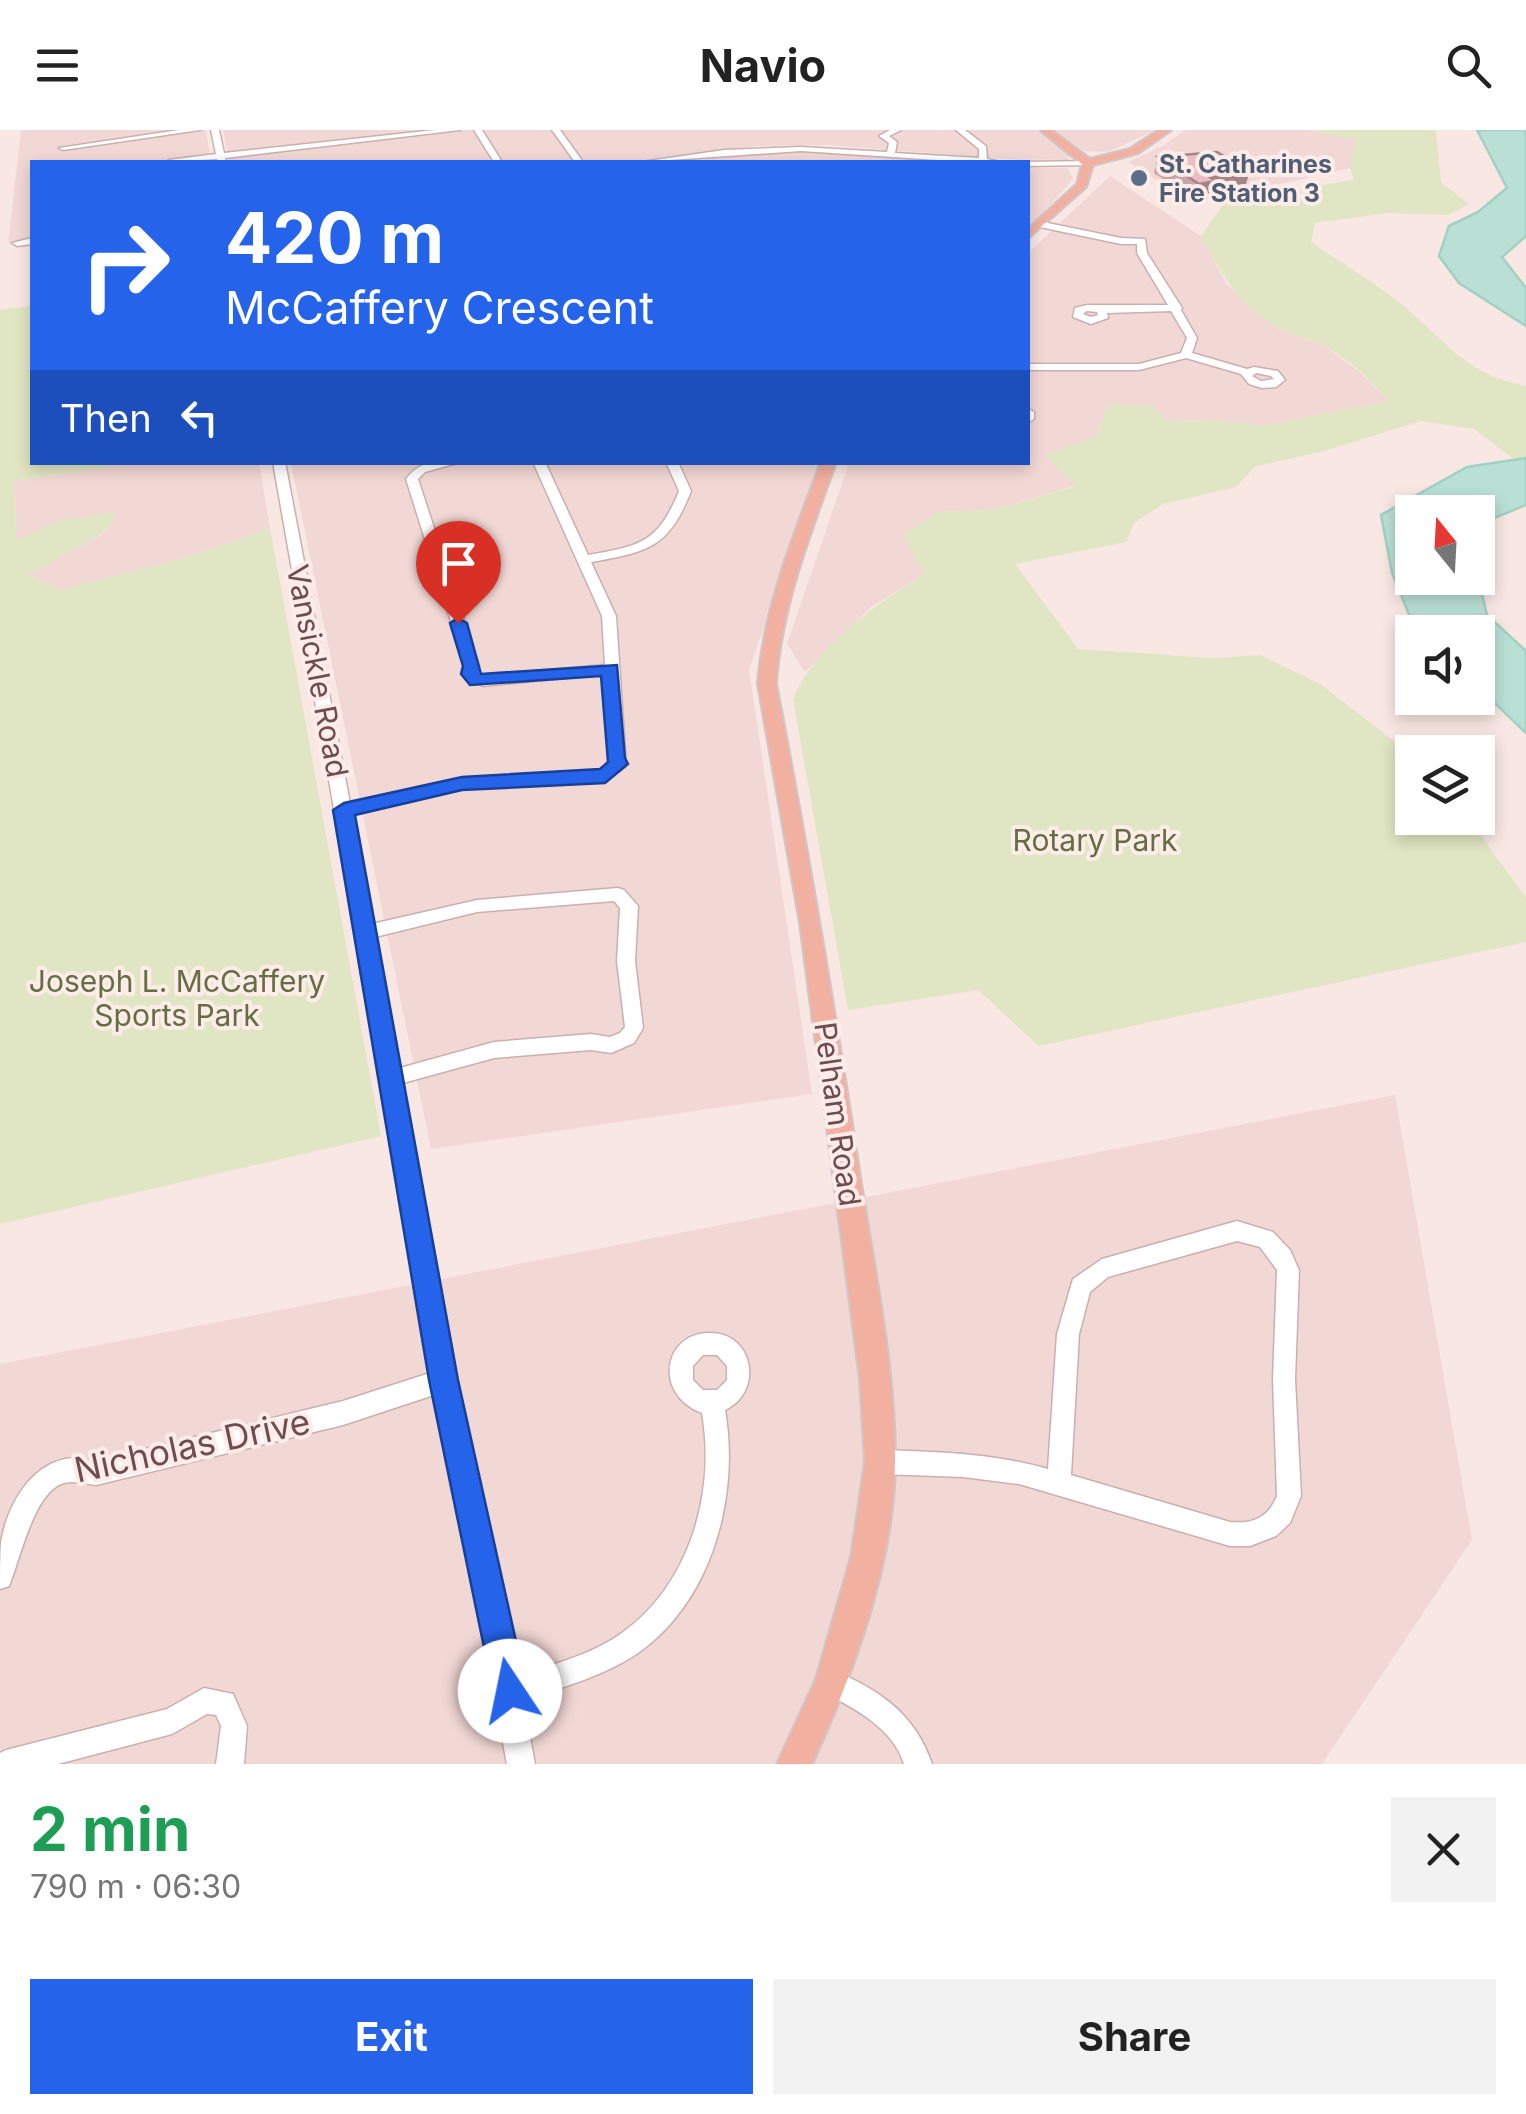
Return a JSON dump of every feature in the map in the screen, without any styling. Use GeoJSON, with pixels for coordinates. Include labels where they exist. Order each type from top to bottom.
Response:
{"type":"FeatureCollection","features":[{"type":"Feature","properties":{"kind":"main road"},"geometry":{"type":"LineString","coordinates":[[1045,130],[1088,163]]}},
{"type":"Feature","properties":{"kind":"main road"},"geometry":{"type":"LineString","coordinates":[[1088,163],[1134,152],[1166,130]]}},
{"type":"Feature","properties":{"kind":"main road"},"geometry":{"type":"LineString","coordinates":[[1071,148],[1101,156],[1134,152]]}},
{"type":"Feature","properties":{"kind":"main road"},"geometry":{"type":"LineString","coordinates":[[1030,233],[1082,185],[1088,163]]}},
{"type":"Feature","properties":{"kind":"main road","name":"Pelham Road"},"geometry":{"type":"LineString","coordinates":[[794,1764],[832,1683],[867,1557],[880,1462],[876,1380],[811,923],[767,684],[770,644],[787,577],[828,465]]}},
{"type":"Feature","properties":{"kind":"street"},"geometry":{"type":"LineString","coordinates":[[64,148],[196,130]]}},
{"type":"Feature","properties":{"kind":"street"},"geometry":{"type":"LineString","coordinates":[[215,130],[221,160],[456,130]]}},
{"type":"Feature","properties":{"kind":"street"},"geometry":{"type":"LineString","coordinates":[[302,130],[308,147]]}},
{"type":"Feature","properties":{"kind":"street"},"geometry":{"type":"LineString","coordinates":[[478,130],[497,160]]}},
{"type":"Feature","properties":{"kind":"street"},"geometry":{"type":"LineString","coordinates":[[556,130],[578,160]]}},
{"type":"Feature","properties":{"kind":"street"},"geometry":{"type":"LineString","coordinates":[[640,130],[655,130]]}},
{"type":"Feature","properties":{"kind":"street"},"geometry":{"type":"LineString","coordinates":[[801,130],[802,148]]}},
{"type":"Feature","properties":{"kind":"street"},"geometry":{"type":"LineString","coordinates":[[891,152],[893,142],[883,136],[896,130]]}},
{"type":"Feature","properties":{"kind":"street"},"geometry":{"type":"LineString","coordinates":[[960,130],[983,148],[983,160]]}},
{"type":"Feature","properties":{"kind":"street"},"geometry":{"type":"LineString","coordinates":[[62,160],[64,135]]}},
{"type":"Feature","properties":{"kind":"street"},"geometry":{"type":"LineString","coordinates":[[699,159],[802,148],[965,160]]}},
{"type":"Feature","properties":{"kind":"street"},"geometry":{"type":"LineString","coordinates":[[1030,164],[1088,163]]}},
{"type":"Feature","properties":{"kind":"street"},"geometry":{"type":"LineString","coordinates":[[1038,224],[1142,242],[1142,253],[1192,335],[1186,355]]}},
{"type":"Feature","properties":{"kind":"street"},"geometry":{"type":"LineString","coordinates":[[16,243],[30,241]]}},
{"type":"Feature","properties":{"kind":"street"},"geometry":{"type":"LineString","coordinates":[[1100,310],[1177,308]]}},
{"type":"Feature","properties":{"kind":"street"},"geometry":{"type":"LineString","coordinates":[[1030,367],[1134,368],[1186,355],[1248,373]]}},
{"type":"Feature","properties":{"kind":"street","name":"Vansickle Road"},"geometry":{"type":"LineString","coordinates":[[280,465],[444,1380],[522,1764]]}},
{"type":"Feature","properties":{"kind":"street"},"geometry":{"type":"LineString","coordinates":[[442,465],[420,470],[412,479],[472,666],[472,677],[483,681],[610,669]]}},
{"type":"Feature","properties":{"kind":"street"},"geometry":{"type":"LineString","coordinates":[[344,810],[462,784],[610,773],[618,764],[608,616],[586,559],[540,465]]}},
{"type":"Feature","properties":{"kind":"street"},"geometry":{"type":"LineString","coordinates":[[586,559],[647,546],[662,538],[686,491],[673,465]]}},
{"type":"Feature","properties":{"kind":"street"},"geometry":{"type":"LineString","coordinates":[[364,932],[478,906],[585,898],[609,892],[622,896],[629,906],[625,923],[626,961],[629,1014],[634,1028],[622,1041],[608,1046],[591,1042],[494,1050],[392,1078]]}},
{"type":"Feature","properties":{"kind":"street"},"geometry":{"type":"LineString","coordinates":[[880,1462],[981,1466],[1059,1482],[1240,1536],[1260,1533],[1278,1520],[1289,1496],[1284,1379],[1288,1270],[1277,1248],[1258,1235],[1232,1232],[1107,1267],[1088,1278],[1078,1292],[1070,1316],[1059,1482]]}},
{"type":"Feature","properties":{"kind":"street","name":"Nicholas Drive"},"geometry":{"type":"LineString","coordinates":[[0,1577],[28,1500],[39,1486],[61,1472],[96,1473],[344,1413],[444,1380]]}},
{"type":"Feature","properties":{"kind":"street"},"geometry":{"type":"LineString","coordinates":[[510,1691],[618,1650],[668,1609],[682,1586],[710,1512],[718,1438],[712,1403]]}},
{"type":"Feature","properties":{"kind":"street"},"geometry":{"type":"LineString","coordinates":[[832,1683],[858,1696],[899,1727],[911,1742],[918,1764]]}},
{"type":"Feature","properties":{"kind":"street"},"geometry":{"type":"LineString","coordinates":[[6,1764],[172,1720],[204,1701],[216,1700],[224,1703],[232,1717],[230,1764]]}},
{"type":"Feature","properties":{"kind":"shaded area"},"geometry":{"type":"Polygon","coordinates":[[[21,130],[206,130],[211,160],[30,160],[30,240],[8,243],[21,130]]]}},
{"type":"Feature","properties":{"kind":"shaded area"},"geometry":{"type":"Polygon","coordinates":[[[223,130],[1036,130],[1071,154],[1067,160],[1008,159],[826,145],[757,146],[640,160],[229,160],[223,130]]]}},
{"type":"Feature","properties":{"kind":"shaded area"},"geometry":{"type":"Polygon","coordinates":[[[1052,130],[1155,130],[1108,152],[1083,151],[1052,130]]]}},
{"type":"Feature","properties":{"kind":"shaded area"},"geometry":{"type":"Polygon","coordinates":[[[1185,130],[1308,130],[1357,139],[1350,168],[1195,204],[1128,162],[1163,146],[1185,130]]]}},
{"type":"Feature","properties":{"kind":"shaded area"},"geometry":{"type":"Polygon","coordinates":[[[835,152],[929,160],[699,160],[745,154],[835,152]]]}},
{"type":"Feature","properties":{"kind":"shaded area"},"geometry":{"type":"Polygon","coordinates":[[[1030,168],[1068,168],[1073,179],[1030,227],[1030,168]]]}},
{"type":"Feature","properties":{"kind":"shaded area"},"geometry":{"type":"Polygon","coordinates":[[[1110,176],[1201,236],[1226,283],[1279,329],[1323,345],[1360,372],[1389,401],[1262,426],[1213,420],[1170,421],[1124,407],[1106,406],[1076,485],[993,510],[938,512],[924,575],[871,607],[805,672],[787,644],[848,465],[1030,465],[1030,251],[1110,176]]]}},
{"type":"Feature","properties":{"kind":"shaded area"},"geometry":{"type":"Polygon","coordinates":[[[259,465],[270,528],[185,558],[60,591],[28,574],[106,532],[116,513],[60,521],[16,541],[15,481],[110,467],[259,465]]]}},
{"type":"Feature","properties":{"kind":"shaded area"},"geometry":{"type":"Polygon","coordinates":[[[291,465],[823,465],[749,669],[812,1094],[431,1149],[291,465]]]}},
{"type":"Feature","properties":{"kind":"shaded area"},"geometry":{"type":"Polygon","coordinates":[[[1395,1095],[1472,1540],[1322,1764],[0,1764],[0,1364],[1395,1095]]]}},
{"type":"Feature","properties":{"kind":"green space","name":"Rotary Park"},"geometry":{"type":"Polygon","coordinates":[[[1308,130],[1436,130],[1441,182],[1469,204],[1448,215],[1386,213],[1315,223],[1311,242],[1400,303],[1470,364],[1526,386],[1526,458],[1515,460],[1474,429],[1421,421],[1321,452],[1256,466],[1236,487],[1163,504],[1134,523],[1126,542],[1015,564],[1078,649],[1212,658],[1260,655],[1320,684],[1395,742],[1395,835],[1480,835],[1526,898],[1526,942],[1039,1046],[978,990],[848,1010],[793,699],[803,679],[849,628],[924,575],[904,534],[938,512],[993,510],[1075,486],[1045,454],[1097,437],[1106,406],[1150,405],[1170,421],[1213,420],[1262,426],[1388,401],[1342,357],[1319,343],[1280,329],[1254,311],[1225,276],[1201,236],[1226,200],[1354,180],[1350,168],[1356,140],[1308,130]]]}},
{"type":"Feature","properties":{"kind":"green space","name":"Joseph L. McCaffery Sports Park"},"geometry":{"type":"Polygon","coordinates":[[[30,306],[30,465],[111,465],[15,481],[16,540],[60,521],[117,512],[106,531],[29,575],[61,590],[185,558],[270,528],[381,1136],[0,1224],[0,310],[30,306]]]}},
{"type":"Feature","properties":{"kind":"water"},"geometry":{"type":"Polygon","coordinates":[[[1477,130],[1524,130],[1526,134],[1526,236],[1502,257],[1526,288],[1526,326],[1459,283],[1439,256],[1449,226],[1478,212],[1507,188],[1477,130]]]}},
{"type":"Feature","properties":{"kind":"water"},"geometry":{"type":"Polygon","coordinates":[[[1526,458],[1526,505],[1495,518],[1495,495],[1417,495],[1467,467],[1526,458]]]}},
{"type":"Feature","properties":{"kind":"water"},"geometry":{"type":"Polygon","coordinates":[[[1395,507],[1395,580],[1392,573],[1381,515],[1395,507]]]}},
{"type":"Feature","properties":{"kind":"water"},"geometry":{"type":"Polygon","coordinates":[[[1401,595],[1482,595],[1487,615],[1409,615],[1401,595]]]}},
{"type":"Feature","properties":{"kind":"water"},"geometry":{"type":"Polygon","coordinates":[[[1495,622],[1526,651],[1526,733],[1495,703],[1495,622]]]}},
{"type":"Feature","properties":{"kind":"building"},"geometry":{"type":"Polygon","coordinates":[[[1217,152],[1250,171],[1199,184],[1158,157],[1217,152]]]}},
{"type":"Feature","properties":{"kind":"place","name":"St. Catharines Fire Station 3"},"geometry":{"type":"Point","coordinates":[1139,178]}},
{"type":"Feature","properties":{"kind":"route"},"geometry":{"type":"LineString","coordinates":[[458,623],[472,666],[470,674],[477,680],[610,669],[618,764],[616,770],[605,776],[462,784],[344,810],[444,1380],[510,1691]]}}]}
